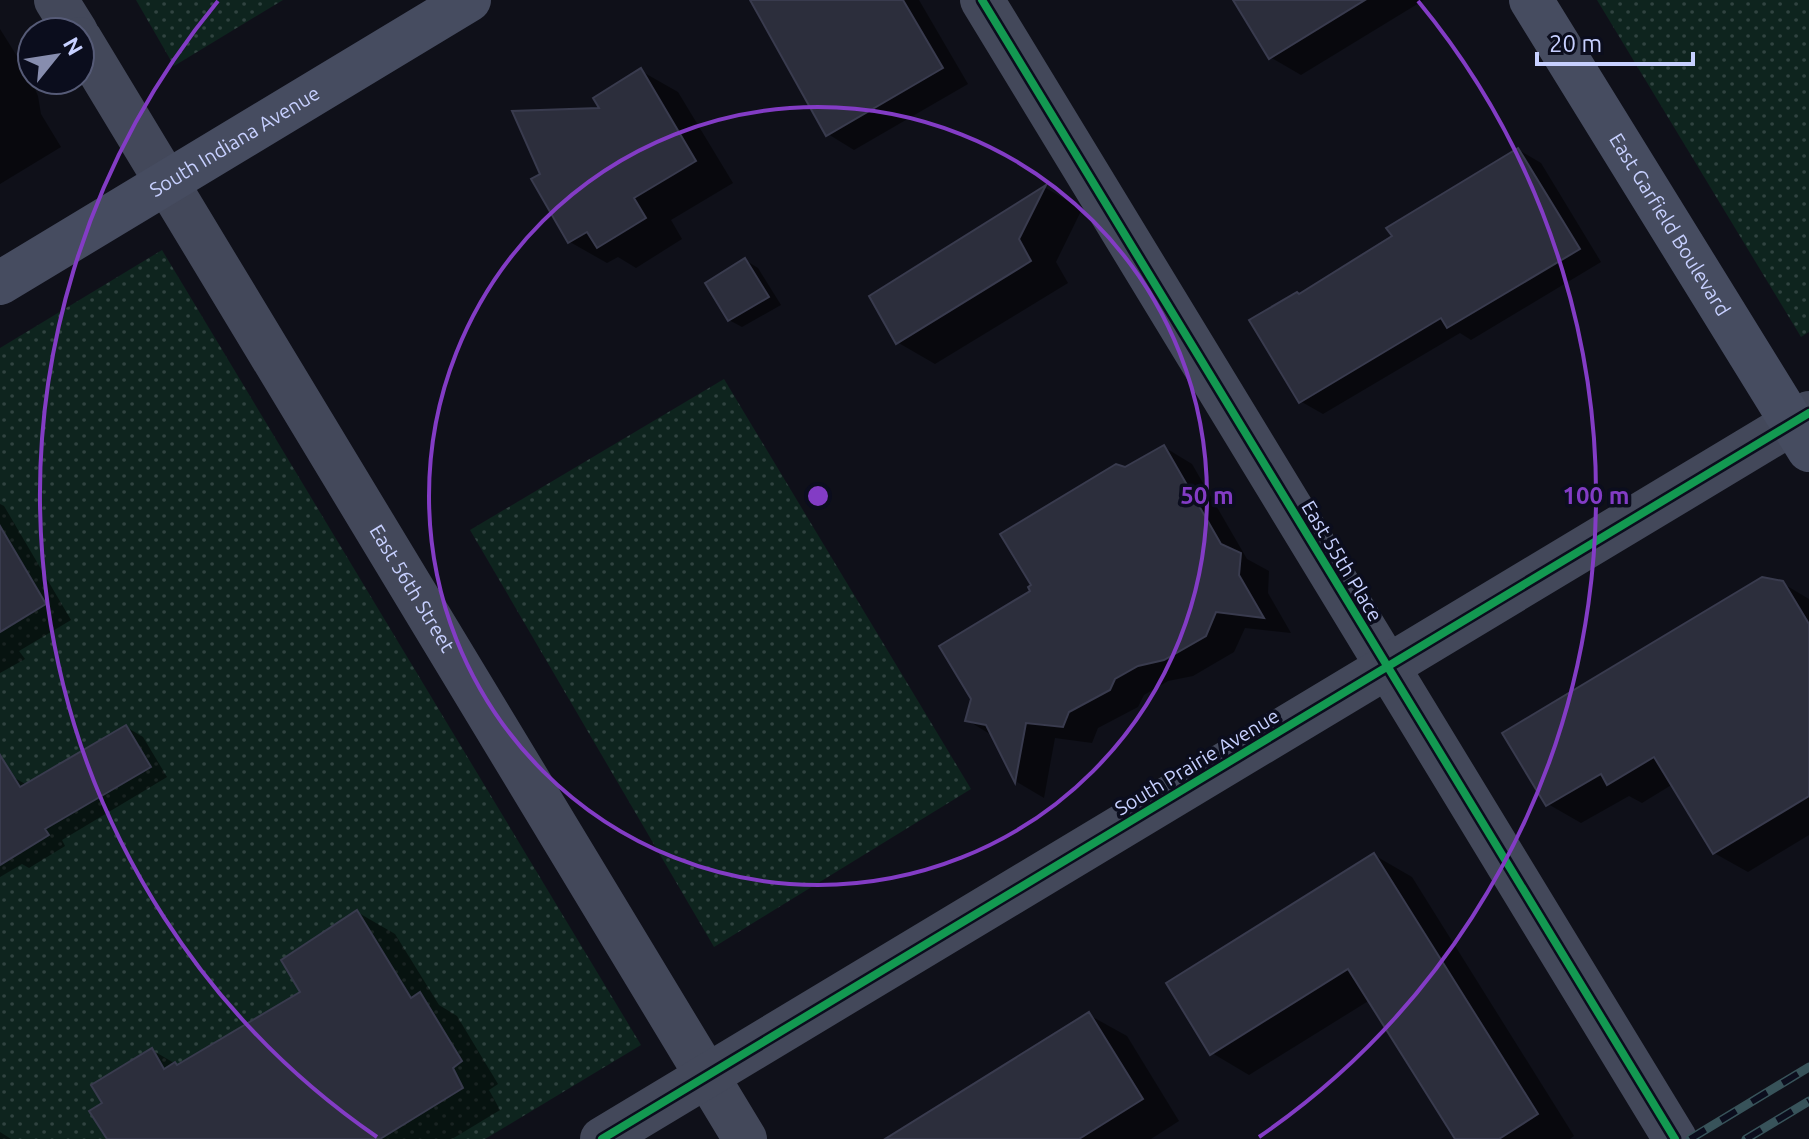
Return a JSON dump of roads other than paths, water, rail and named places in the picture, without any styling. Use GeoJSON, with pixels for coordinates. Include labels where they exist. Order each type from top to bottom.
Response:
{"type":"FeatureCollection","features":[{"type":"Feature","properties":{"kind":"street","name":"South Indiana Avenue"},"geometry":{"type":"LineString","coordinates":[[0,283],[469,0]]}},
{"type":"Feature","properties":{"kind":"street","name":"East 55th Place"},"geometry":{"type":"LineString","coordinates":[[982,0],[1675,1139]]}},
{"type":"Feature","properties":{"kind":"street","name":"East Garfield Boulevard"},"geometry":{"type":"LineString","coordinates":[[1531,0],[1803,429]]}},
{"type":"Feature","properties":{"kind":"street","name":"East 56th Street"},"geometry":{"type":"LineString","coordinates":[[96,65],[745,1139]]}},
{"type":"Feature","properties":{"kind":"street","name":"South Prairie Avenue"},"geometry":{"type":"LineString","coordinates":[[602,1139],[1387,667],[1803,429]]}},
{"type":"Feature","properties":{"kind":"railway"},"geometry":{"type":"LineString","coordinates":[[1690,1139],[1809,1067]]}},
{"type":"Feature","properties":{"kind":"railway"},"geometry":{"type":"LineString","coordinates":[[1746,1139],[1809,1101]]}}]}
